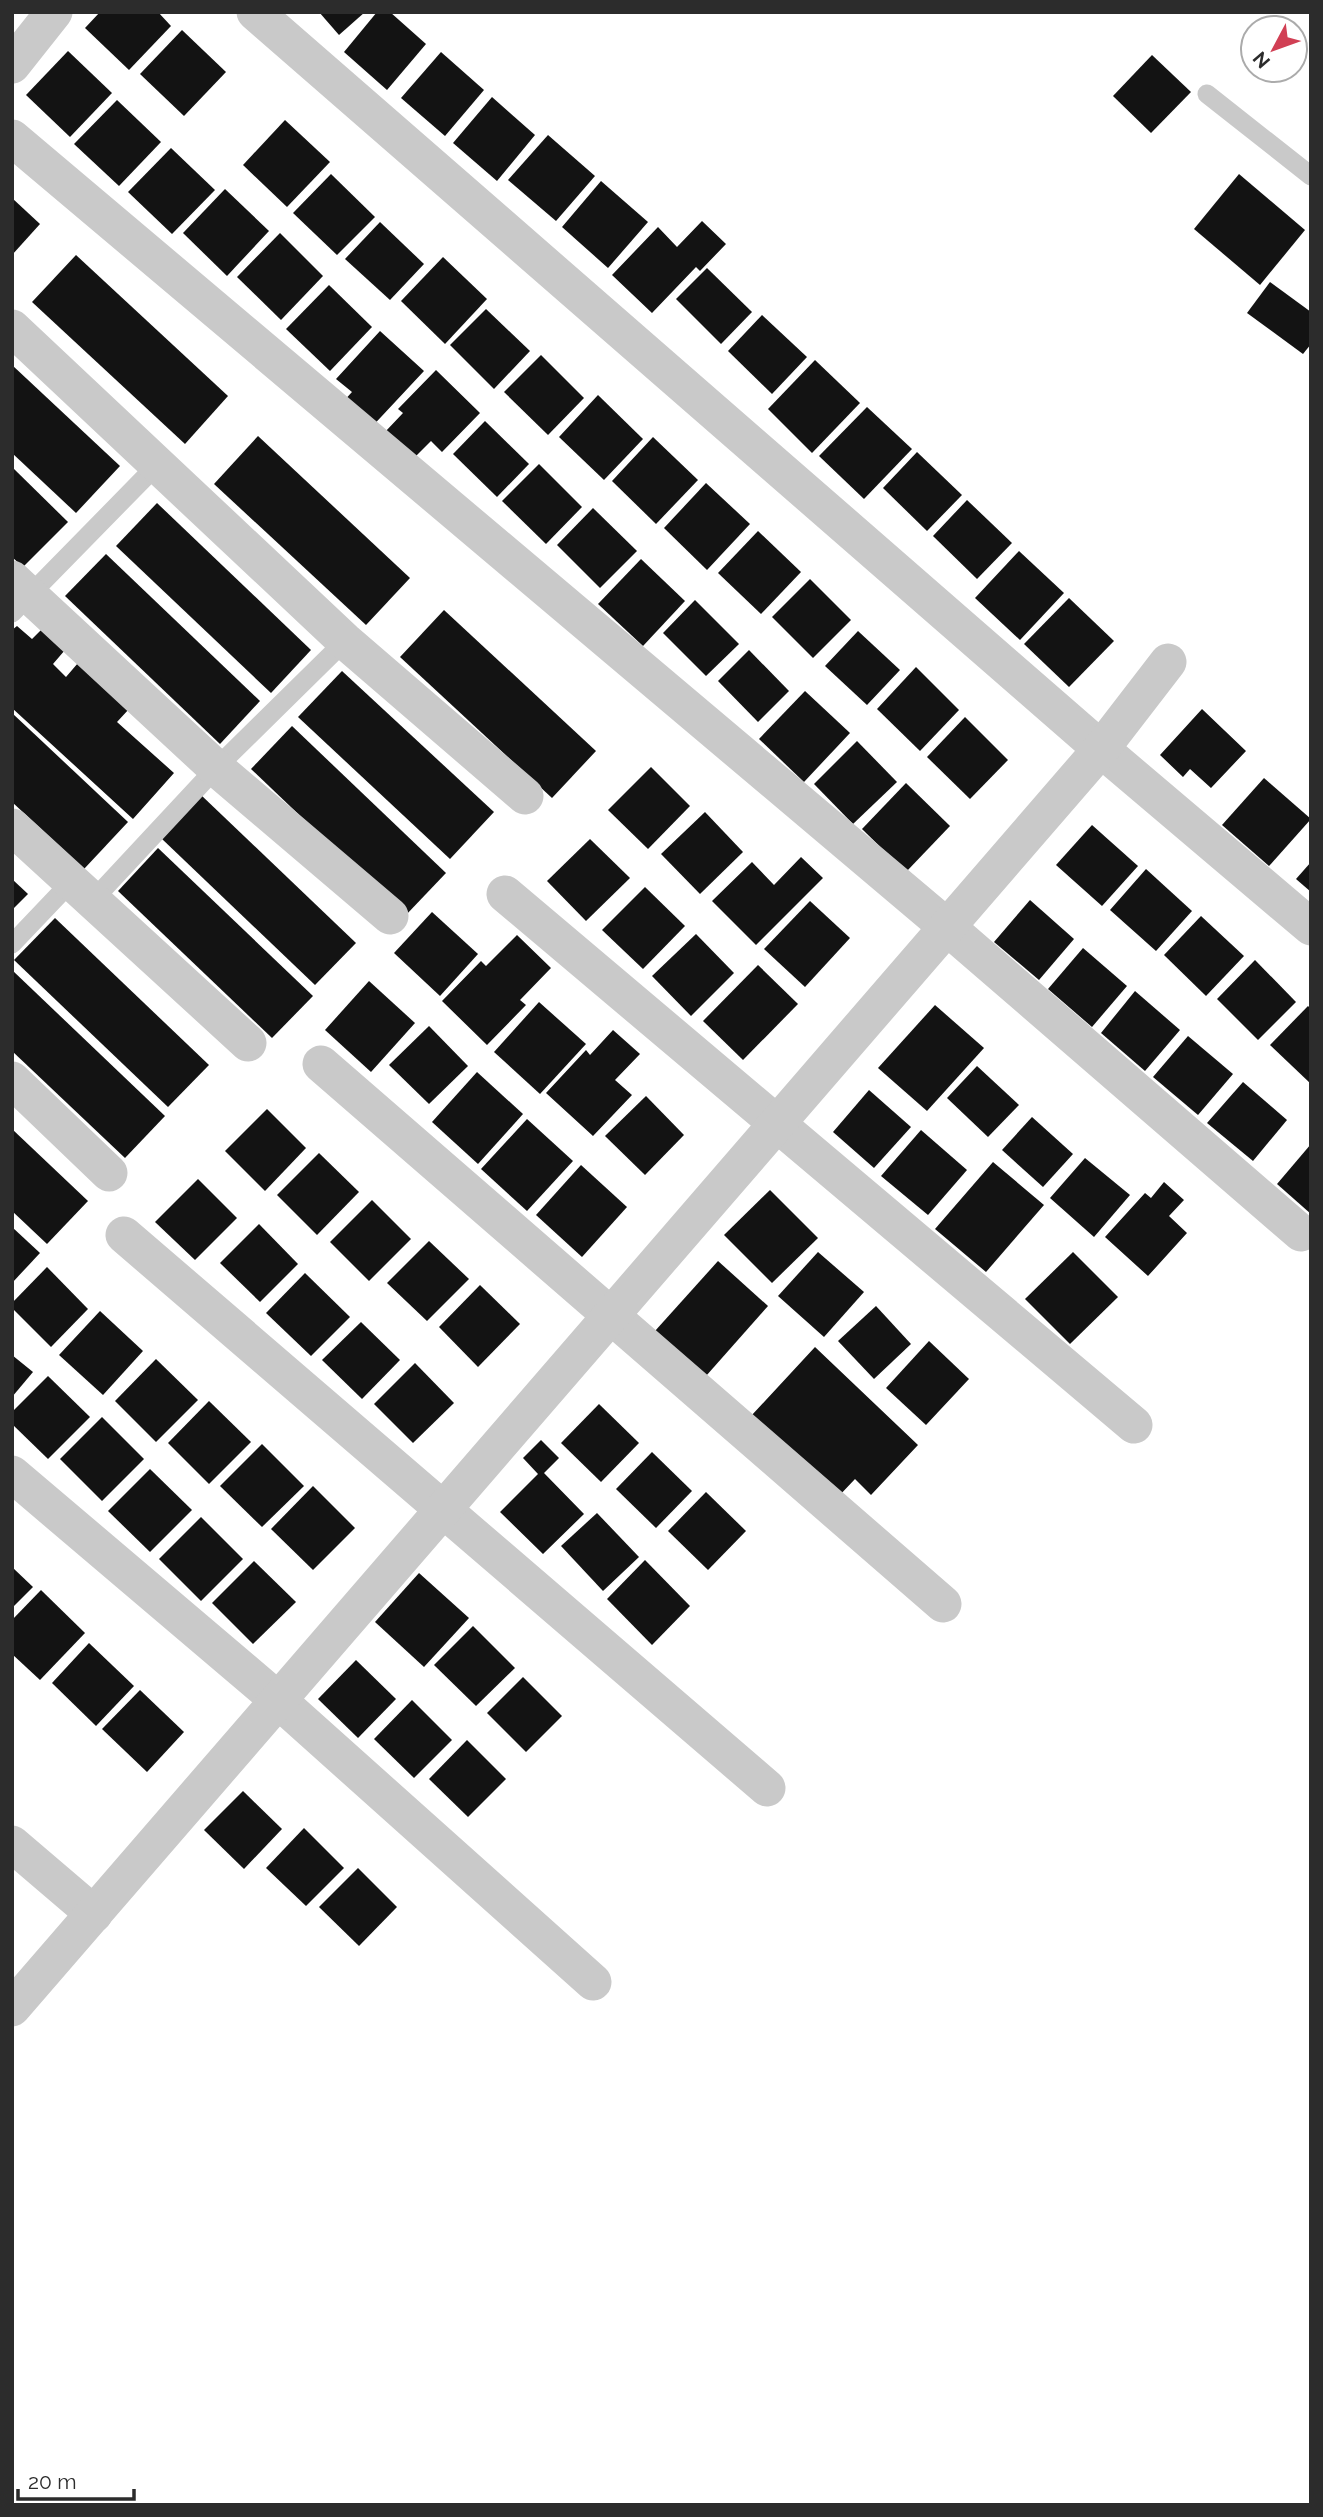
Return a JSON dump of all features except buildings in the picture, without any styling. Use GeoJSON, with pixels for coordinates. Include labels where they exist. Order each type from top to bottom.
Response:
{"type":"FeatureCollection","features":[{"type":"Feature","properties":{"kind":"street"},"geometry":{"type":"LineString","coordinates":[[12,65],[54,12]]}},
{"type":"Feature","properties":{"kind":"street"},"geometry":{"type":"LineString","coordinates":[[255,12],[1101,750],[1311,928]]}},
{"type":"Feature","properties":{"kind":"street"},"geometry":{"type":"LineString","coordinates":[[12,138],[947,928],[1301,1233]]}},
{"type":"Feature","properties":{"kind":"street"},"geometry":{"type":"LineString","coordinates":[[12,328],[345,641],[525,796]]}},
{"type":"Feature","properties":{"kind":"street"},"geometry":{"type":"LineString","coordinates":[[18,595],[390,916]]}},
{"type":"Feature","properties":{"kind":"street"},"geometry":{"type":"LineString","coordinates":[[12,2008],[1101,750],[1168,662]]}},
{"type":"Feature","properties":{"kind":"street"},"geometry":{"type":"LineString","coordinates":[[12,827],[248,1043]]}},
{"type":"Feature","properties":{"kind":"street"},"geometry":{"type":"LineString","coordinates":[[505,894],[1134,1425]]}},
{"type":"Feature","properties":{"kind":"street"},"geometry":{"type":"LineString","coordinates":[[321,1063],[943,1604]]}},
{"type":"Feature","properties":{"kind":"street"},"geometry":{"type":"LineString","coordinates":[[12,1080],[109,1172]]}},
{"type":"Feature","properties":{"kind":"street"},"geometry":{"type":"LineString","coordinates":[[124,1235],[767,1788]]}},
{"type":"Feature","properties":{"kind":"street"},"geometry":{"type":"LineString","coordinates":[[12,1474],[278,1700],[593,1982]]}},
{"type":"Feature","properties":{"kind":"street"},"geometry":{"type":"LineString","coordinates":[[12,1844],[94,1914]]}},
{"type":"Feature","properties":{"kind":"lane"},"geometry":{"type":"LineString","coordinates":[[1207,94],[1311,176]]}},
{"type":"Feature","properties":{"kind":"lane"},"geometry":{"type":"LineString","coordinates":[[18,595],[158,464]]}},
{"type":"Feature","properties":{"kind":"lane"},"geometry":{"type":"LineString","coordinates":[[12,944],[83,891],[216,768],[345,641]]}}]}
